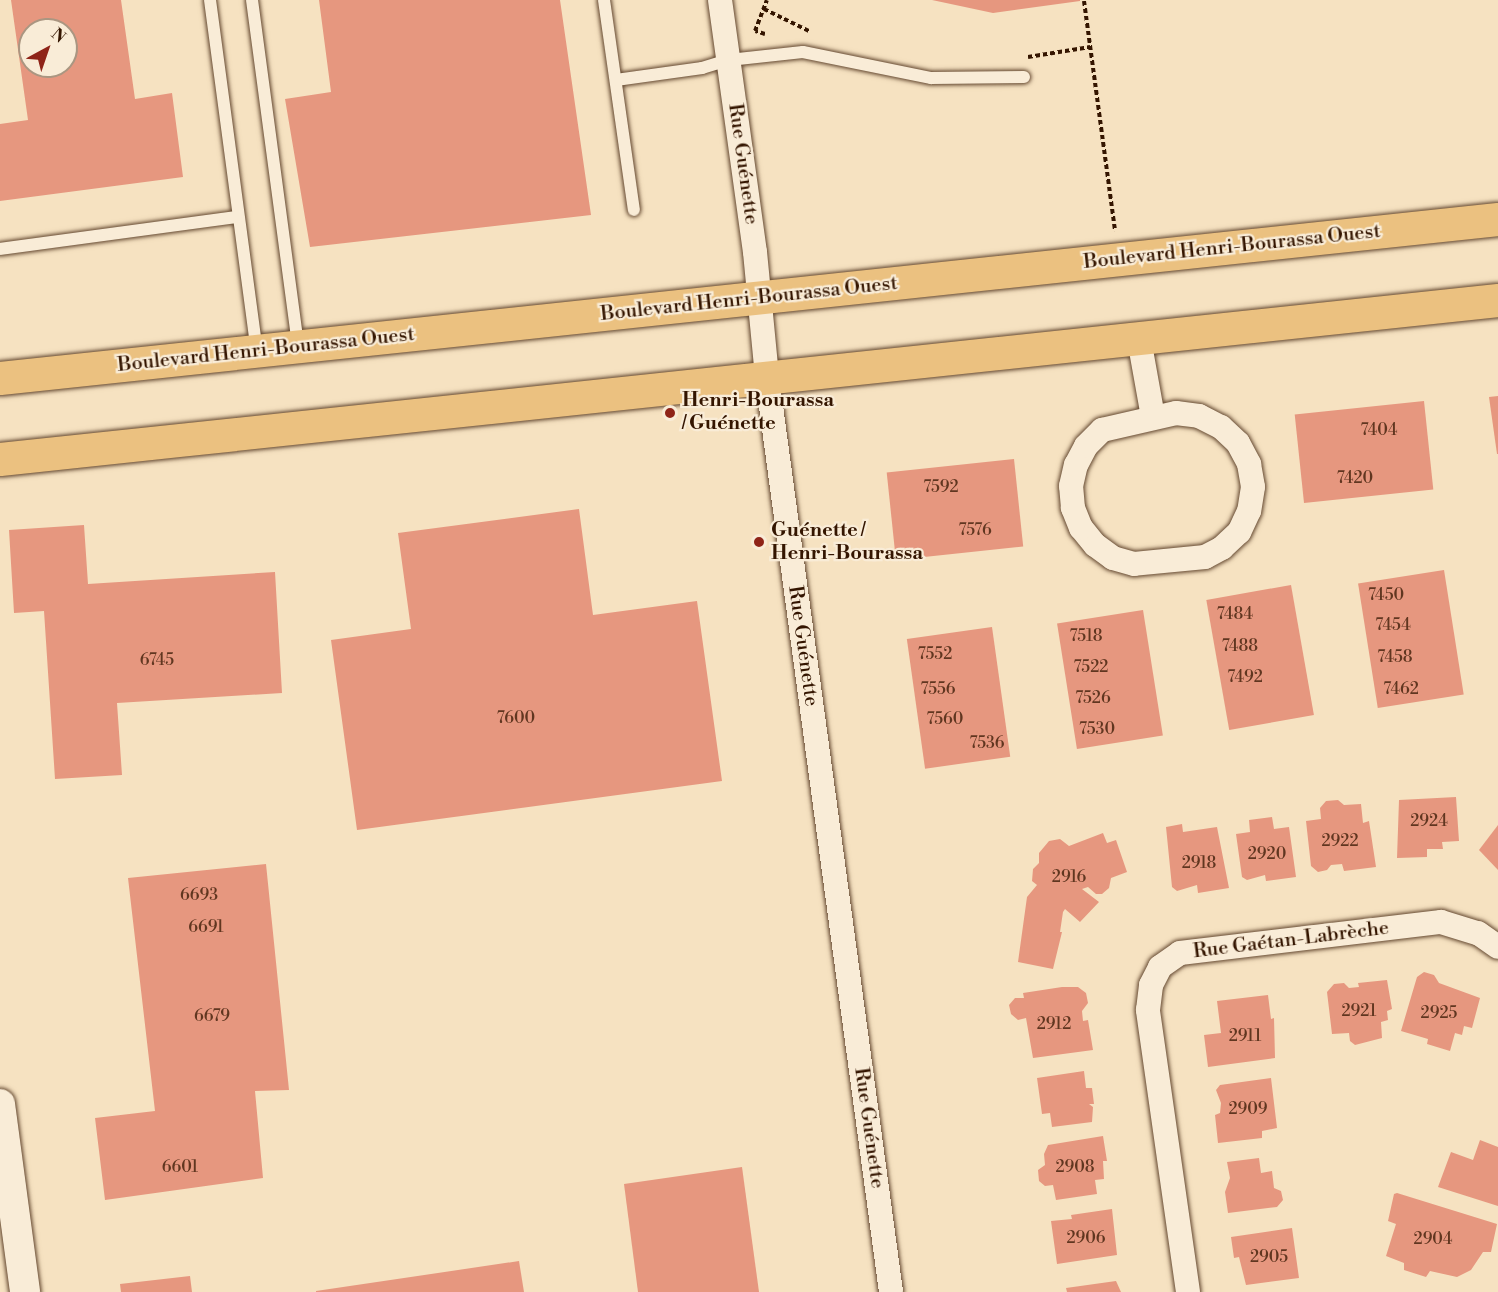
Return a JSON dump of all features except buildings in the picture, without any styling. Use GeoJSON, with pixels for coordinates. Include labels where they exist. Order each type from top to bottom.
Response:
{"type":"FeatureCollection","features":[{"type":"Feature","properties":{"kind":"main road","name":"Boulevard Henri-Bourassa Ouest"},"geometry":{"type":"LineString","coordinates":[[0,378],[1498,219]]}},
{"type":"Feature","properties":{"kind":"main road"},"geometry":{"type":"LineString","coordinates":[[0,459],[1498,300]]}},
{"type":"Feature","properties":{"kind":"street","name":"Rue Guénette"},"geometry":{"type":"LineString","coordinates":[[720,0],[759,297],[767,377],[891,1292]]}},
{"type":"Feature","properties":{"kind":"street"},"geometry":{"type":"LineString","coordinates":[[1139,339],[1153,417]]}},
{"type":"Feature","properties":{"kind":"street"},"geometry":{"type":"LineString","coordinates":[[1176,413],[1200,416],[1221,427],[1238,443],[1249,464],[1252,488],[1249,511],[1239,531],[1222,548],[1205,558],[1134,564],[1113,558],[1088,536],[1073,508],[1071,486],[1076,465],[1086,446],[1102,430],[1153,417],[1176,413]]}},
{"type":"Feature","properties":{"kind":"street","name":"Rue Gaétan-Labrèche"},"geometry":{"type":"LineString","coordinates":[[1188,1292],[1148,1010],[1151,985],[1160,967],[1180,953],[1441,922],[1478,933],[1498,947]]}},
{"type":"Feature","properties":{"kind":"street"},"geometry":{"type":"LineString","coordinates":[[0,1104],[25,1292]]}},
{"type":"Feature","properties":{"kind":"lane"},"geometry":{"type":"LineString","coordinates":[[210,0],[257,351]]}},
{"type":"Feature","properties":{"kind":"lane"},"geometry":{"type":"LineString","coordinates":[[252,0],[298,346]]}},
{"type":"Feature","properties":{"kind":"lane"},"geometry":{"type":"LineString","coordinates":[[604,0],[634,210]]}},
{"type":"Feature","properties":{"kind":"lane"},"geometry":{"type":"LineString","coordinates":[[616,80],[702,68],[729,60],[803,52],[931,78],[1024,77]]}},
{"type":"Feature","properties":{"kind":"lane"},"geometry":{"type":"LineString","coordinates":[[0,249],[238,217]]}},
{"type":"Feature","properties":{"kind":"path"},"geometry":{"type":"LineString","coordinates":[[755,31],[767,0]]}},
{"type":"Feature","properties":{"kind":"path"},"geometry":{"type":"LineString","coordinates":[[1084,1],[1115,235]]}},
{"type":"Feature","properties":{"kind":"path"},"geometry":{"type":"LineString","coordinates":[[764,9],[816,34]]}},
{"type":"Feature","properties":{"kind":"path"},"geometry":{"type":"LineString","coordinates":[[1020,58],[1090,47]]}},
{"type":"Feature","properties":{"kind":"place","name":"Henri-Bourassa / Guénette"},"geometry":{"type":"Point","coordinates":[670,413]}},
{"type":"Feature","properties":{"kind":"place","name":"Guénette / Henri-Bourassa"},"geometry":{"type":"Point","coordinates":[759,542]}}]}
